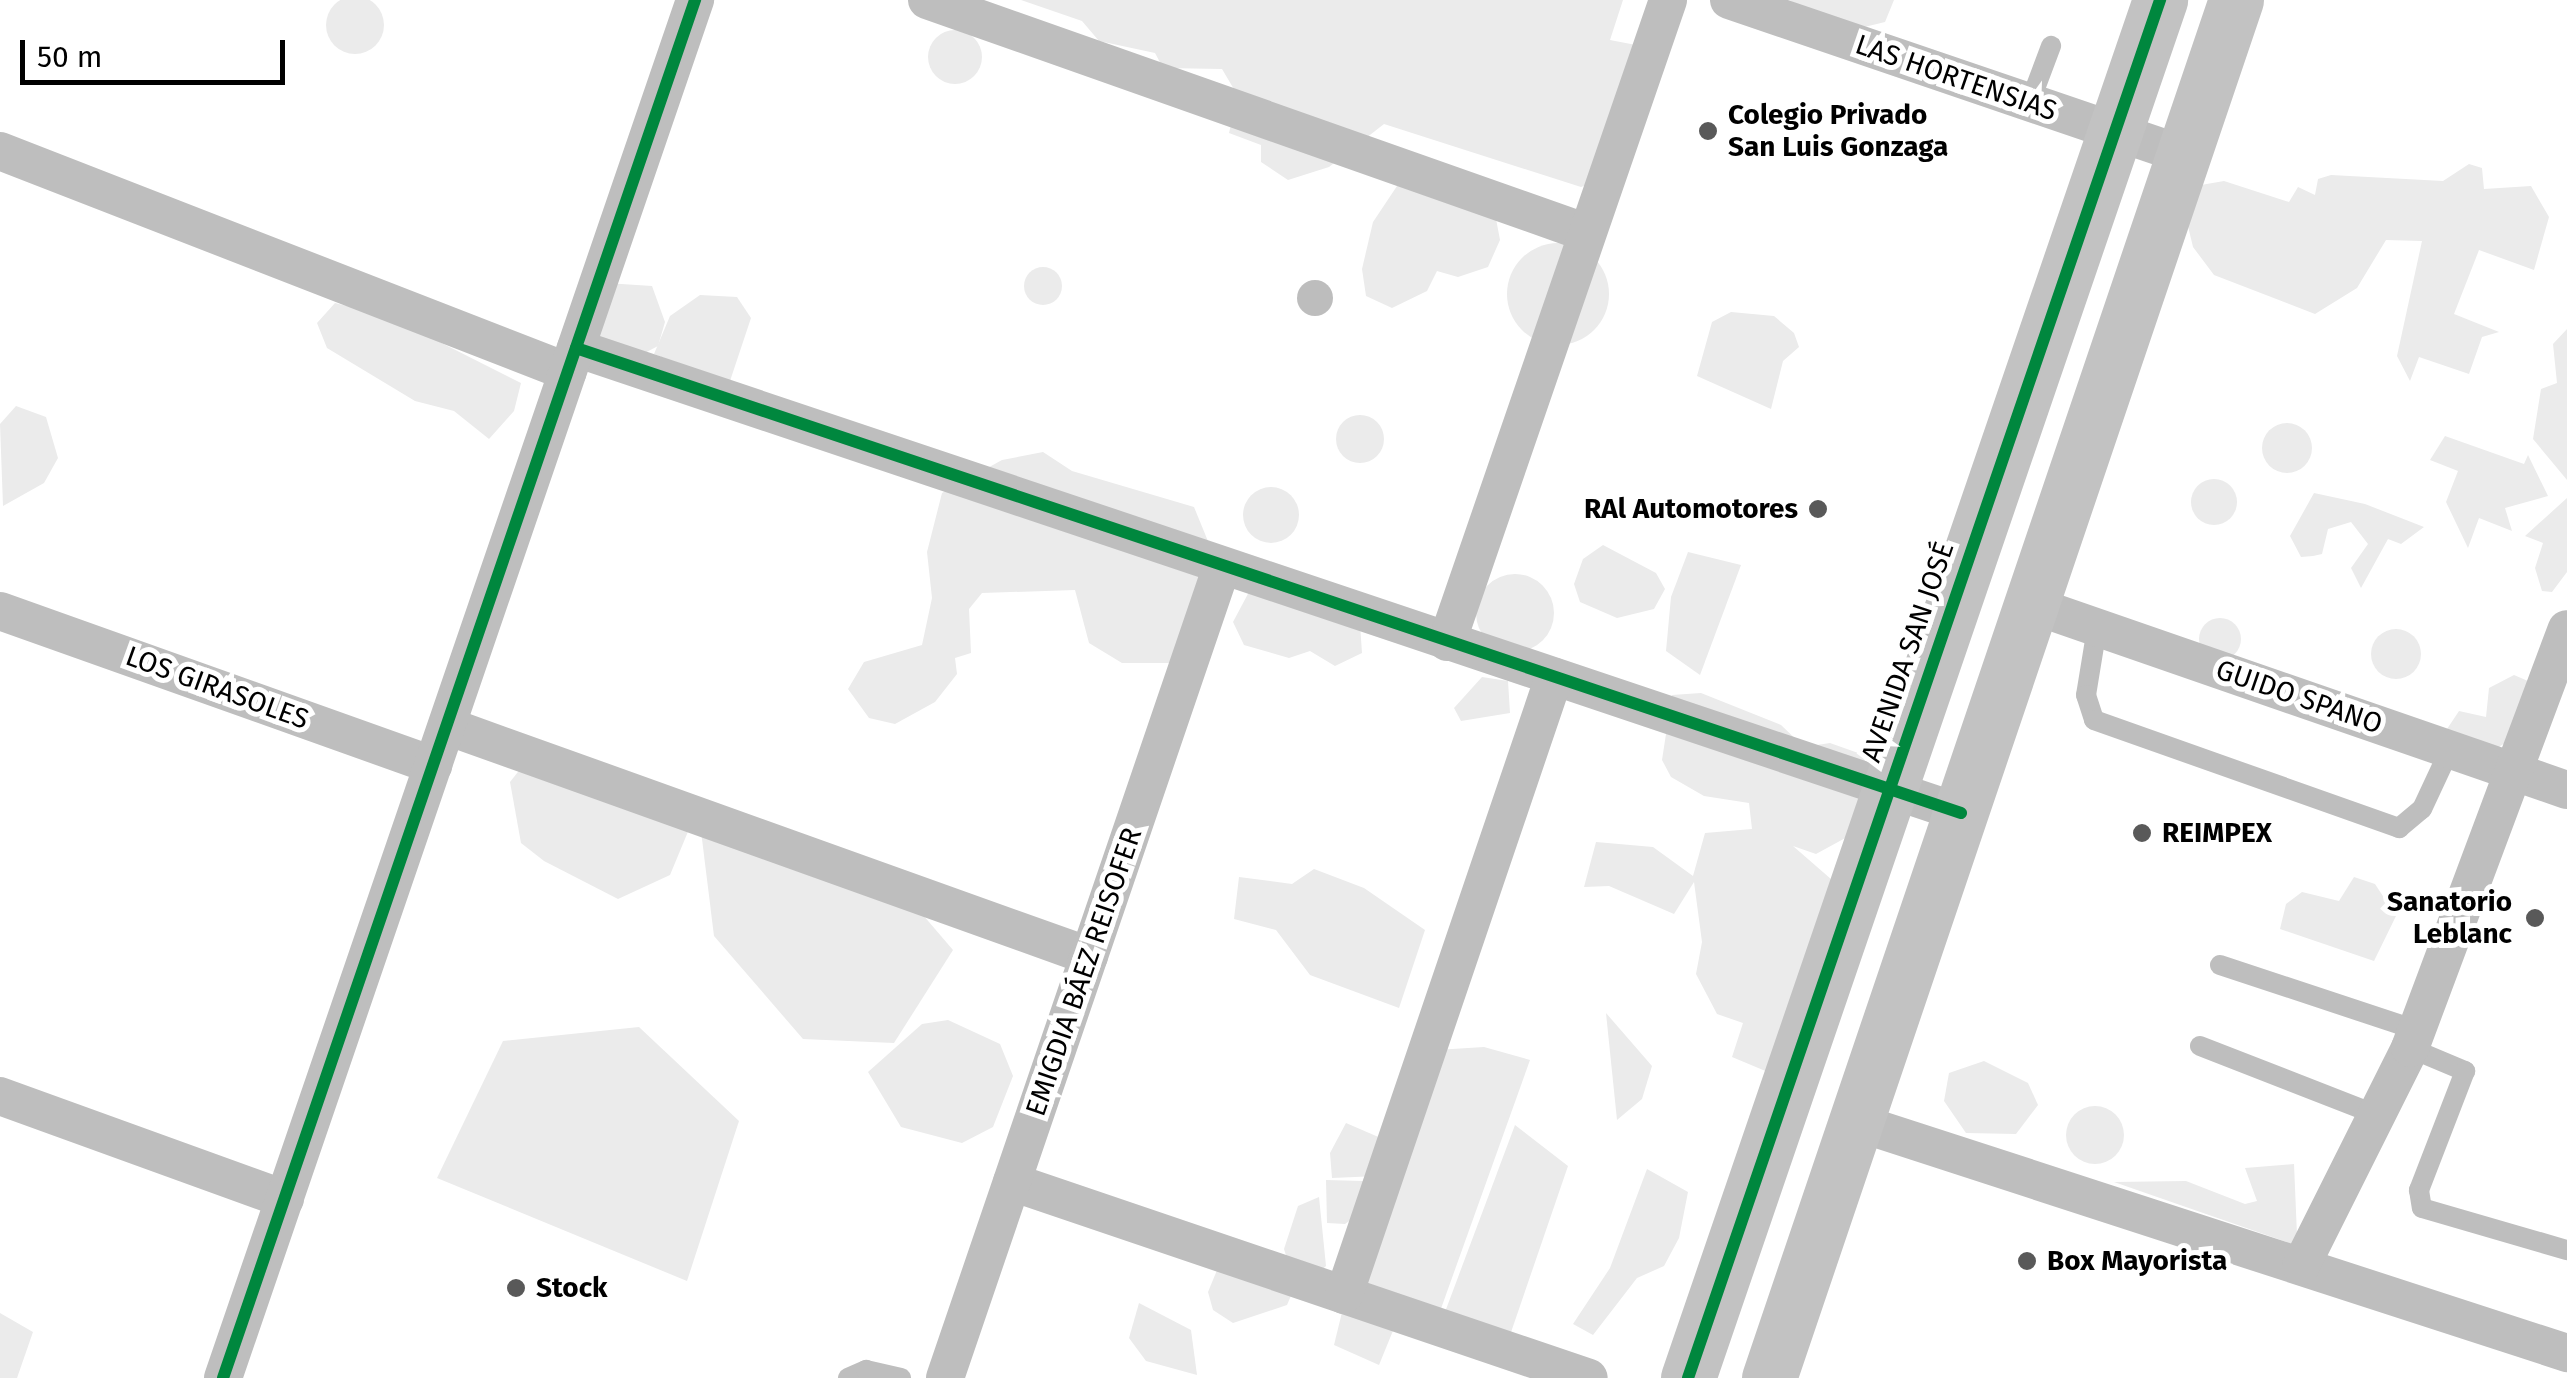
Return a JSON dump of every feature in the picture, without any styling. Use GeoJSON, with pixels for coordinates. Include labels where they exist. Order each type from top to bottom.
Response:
{"type":"FeatureCollection","features":[{"type":"Feature","properties":{"kind":"street"},"geometry":{"type":"LineString","coordinates":[[224,1378],[695,0]]}},
{"type":"Feature","properties":{"kind":"street"},"geometry":{"type":"LineString","coordinates":[[927,0],[1588,234]]}},
{"type":"Feature","properties":{"kind":"street"},"geometry":{"type":"LineString","coordinates":[[1447,642],[1668,0]]}},
{"type":"Feature","properties":{"kind":"street","name":"LAS HORTENSIAS"},"geometry":{"type":"LineString","coordinates":[[1729,0],[2184,155]]}},
{"type":"Feature","properties":{"kind":"street","name":"AVENIDA SAN JOSÉ"},"geometry":{"type":"LineString","coordinates":[[1688,1378],[2160,0]]}},
{"type":"Feature","properties":{"kind":"street"},"geometry":{"type":"LineString","coordinates":[[1769,1378],[2236,0]]}},
{"type":"Feature","properties":{"kind":"street"},"geometry":{"type":"LineString","coordinates":[[0,151],[572,360],[1222,566],[1961,813]]}},
{"type":"Feature","properties":{"kind":"street","name":"EMIGDIA BÁEZ REISOFER"},"geometry":{"type":"LineString","coordinates":[[945,1378],[1222,566]]}},
{"type":"Feature","properties":{"kind":"street","name":"GUIDO SPANO"},"geometry":{"type":"LineString","coordinates":[[2032,605],[2567,790]]}},
{"type":"Feature","properties":{"kind":"street","name":"LOS GIRASOLES"},"geometry":{"type":"LineString","coordinates":[[0,611],[433,765]]}},
{"type":"Feature","properties":{"kind":"street"},"geometry":{"type":"LineString","coordinates":[[2301,1266],[2414,1039],[2520,773],[2567,630]]}},
{"type":"Feature","properties":{"kind":"street"},"geometry":{"type":"LineString","coordinates":[[1344,1295],[1554,678]]}},
{"type":"Feature","properties":{"kind":"street"},"geometry":{"type":"LineString","coordinates":[[447,726],[1089,956]]}},
{"type":"Feature","properties":{"kind":"street"},"geometry":{"type":"LineString","coordinates":[[0,1096],[284,1199]]}},
{"type":"Feature","properties":{"kind":"street"},"geometry":{"type":"LineString","coordinates":[[1856,1122],[2567,1352]]}},
{"type":"Feature","properties":{"kind":"street"},"geometry":{"type":"LineString","coordinates":[[1012,1182],[1589,1378]]}},
{"type":"Feature","properties":{"kind":"lane"},"geometry":{"type":"LineString","coordinates":[[2030,102],[2052,46]]}},
{"type":"Feature","properties":{"kind":"lane"},"geometry":{"type":"LineString","coordinates":[[2097,628],[2086,695],[2094,720],[2398,828],[2422,809],[2450,749]]}},
{"type":"Feature","properties":{"kind":"lane"},"geometry":{"type":"LineString","coordinates":[[2220,965],[2414,1039],[2465,1071],[2419,1190],[2422,1208],[2567,1250]]}},
{"type":"Feature","properties":{"kind":"lane"},"geometry":{"type":"LineString","coordinates":[[2200,1046],[2378,1116]]}},
{"type":"Feature","properties":{"kind":"lane"},"geometry":{"type":"LineString","coordinates":[[848,1378],[866,1370],[902,1378]]}},
{"type":"Feature","properties":{"kind":"shaded area"},"geometry":{"type":"Polygon","coordinates":[[[355,-4],[376,4],[384,25],[376,46],[355,54],[334,46],[326,25],[334,4],[355,-4]]]}},
{"type":"Feature","properties":{"kind":"shaded area"},"geometry":{"type":"Polygon","coordinates":[[[1021,0],[1623,0],[1610,40],[1636,45],[1595,182],[1581,187],[1384,124],[1329,167],[1288,180],[1261,162],[1261,145],[1229,133],[1238,96],[1222,69],[1163,68],[1155,53],[1099,41],[1082,21],[1021,0]]]}},
{"type":"Feature","properties":{"kind":"shaded area"},"geometry":{"type":"Polygon","coordinates":[[[1789,0],[1894,0],[1885,22],[1852,30],[1789,0]]]}},
{"type":"Feature","properties":{"kind":"shaded area"},"geometry":{"type":"Polygon","coordinates":[[[955,30],[974,38],[982,57],[974,76],[955,84],[936,76],[928,57],[936,38],[955,30]]]}},
{"type":"Feature","properties":{"kind":"shaded area"},"geometry":{"type":"Polygon","coordinates":[[[2469,164],[2482,168],[2484,189],[2531,186],[2549,217],[2534,270],[2479,250],[2454,314],[2499,332],[2482,337],[2469,374],[2419,357],[2410,381],[2397,356],[2422,241],[2386,240],[2357,288],[2315,314],[2214,275],[2193,247],[2186,218],[2201,185],[2224,181],[2289,202],[2298,187],[2315,195],[2318,179],[2331,175],[2443,181],[2469,164]]]}},
{"type":"Feature","properties":{"kind":"shaded area"},"geometry":{"type":"Polygon","coordinates":[[[1401,180],[1491,192],[1500,240],[1488,267],[1458,277],[1437,271],[1427,291],[1392,308],[1366,296],[1362,269],[1373,222],[1401,180]]]}},
{"type":"Feature","properties":{"kind":"shaded area"},"geometry":{"type":"Polygon","coordinates":[[[1558,243],[1587,251],[1601,265],[1609,294],[1601,323],[1587,337],[1558,345],[1529,337],[1515,323],[1507,294],[1515,265],[1529,251],[1558,243]]]}},
{"type":"Feature","properties":{"kind":"shaded area"},"geometry":{"type":"Polygon","coordinates":[[[1043,267],[1056,273],[1062,286],[1056,299],[1043,305],[1030,299],[1024,286],[1030,273],[1043,267]]]}},
{"type":"Feature","properties":{"kind":"shaded area"},"geometry":{"type":"Polygon","coordinates":[[[1315,280],[1328,285],[1333,298],[1328,311],[1315,316],[1302,311],[1297,298],[1302,285],[1315,280]]]}},
{"type":"Feature","properties":{"kind":"shaded area"},"geometry":{"type":"Polygon","coordinates":[[[606,283],[652,286],[665,322],[658,346],[637,357],[585,343],[606,283]]]}},
{"type":"Feature","properties":{"kind":"shaded area"},"geometry":{"type":"Polygon","coordinates":[[[700,295],[737,297],[751,318],[729,384],[654,354],[670,316],[700,295]]]}},
{"type":"Feature","properties":{"kind":"shaded area"},"geometry":{"type":"Polygon","coordinates":[[[335,303],[390,317],[521,383],[514,411],[489,439],[454,411],[415,401],[327,348],[317,323],[335,303]]]}},
{"type":"Feature","properties":{"kind":"shaded area"},"geometry":{"type":"Polygon","coordinates":[[[1731,312],[1774,316],[1794,333],[1799,347],[1783,361],[1771,409],[1697,376],[1712,322],[1731,312]]]}},
{"type":"Feature","properties":{"kind":"shaded area"},"geometry":{"type":"Polygon","coordinates":[[[2567,329],[2567,480],[2533,439],[2541,389],[2557,383],[2553,344],[2567,329]]]}},
{"type":"Feature","properties":{"kind":"shaded area"},"geometry":{"type":"Polygon","coordinates":[[[16,406],[46,417],[58,458],[44,483],[3,506],[0,424],[16,406]]]}},
{"type":"Feature","properties":{"kind":"shaded area"},"geometry":{"type":"Polygon","coordinates":[[[1360,415],[1377,422],[1384,439],[1377,456],[1360,463],[1343,456],[1336,439],[1343,422],[1360,415]]]}},
{"type":"Feature","properties":{"kind":"shaded area"},"geometry":{"type":"Polygon","coordinates":[[[2287,423],[2305,430],[2312,448],[2305,466],[2287,473],[2269,466],[2262,448],[2269,430],[2287,423]]]}},
{"type":"Feature","properties":{"kind":"shaded area"},"geometry":{"type":"Polygon","coordinates":[[[2445,436],[2524,464],[2528,455],[2548,496],[2505,508],[2512,531],[2479,518],[2468,548],[2446,502],[2458,471],[2430,460],[2445,436]]]}},
{"type":"Feature","properties":{"kind":"shaded area"},"geometry":{"type":"Polygon","coordinates":[[[1043,452],[1072,471],[1194,507],[1212,551],[1179,663],[1122,663],[1089,643],[1075,590],[982,593],[969,609],[971,653],[955,658],[957,674],[935,702],[895,724],[869,718],[848,689],[864,662],[922,645],[932,598],[927,552],[942,493],[1002,460],[1043,452]]]}},
{"type":"Feature","properties":{"kind":"shaded area"},"geometry":{"type":"Polygon","coordinates":[[[2214,479],[2230,486],[2237,502],[2230,518],[2214,525],[2198,518],[2191,502],[2198,486],[2214,479]]]}},
{"type":"Feature","properties":{"kind":"shaded area"},"geometry":{"type":"Polygon","coordinates":[[[1271,487],[1291,495],[1299,515],[1291,535],[1271,543],[1251,535],[1243,515],[1251,495],[1271,487]]]}},
{"type":"Feature","properties":{"kind":"shaded area"},"geometry":{"type":"Polygon","coordinates":[[[2314,493],[2365,504],[2424,527],[2401,544],[2388,539],[2361,588],[2351,568],[2368,544],[2351,522],[2328,529],[2322,554],[2301,557],[2290,536],[2314,493]]]}},
{"type":"Feature","properties":{"kind":"shaded area"},"geometry":{"type":"Polygon","coordinates":[[[2567,498],[2567,572],[2552,592],[2542,591],[2535,568],[2543,543],[2525,536],[2567,498]]]}},
{"type":"Feature","properties":{"kind":"shaded area"},"geometry":{"type":"Polygon","coordinates":[[[1603,545],[1656,573],[1665,589],[1654,609],[1617,618],[1580,602],[1574,584],[1583,559],[1603,545]]]}},
{"type":"Feature","properties":{"kind":"shaded area"},"geometry":{"type":"Polygon","coordinates":[[[1688,552],[1741,565],[1700,675],[1666,651],[1671,597],[1688,552]]]}},
{"type":"Feature","properties":{"kind":"shaded area"},"geometry":{"type":"Polygon","coordinates":[[[1515,574],[1543,585],[1554,613],[1543,641],[1515,652],[1487,641],[1476,613],[1487,585],[1515,574]]]}},
{"type":"Feature","properties":{"kind":"shaded area"},"geometry":{"type":"Polygon","coordinates":[[[1250,590],[1360,624],[1362,653],[1335,666],[1310,651],[1289,658],[1244,645],[1233,622],[1250,590]]]}},
{"type":"Feature","properties":{"kind":"shaded area"},"geometry":{"type":"Polygon","coordinates":[[[2220,618],[2235,624],[2241,639],[2235,654],[2220,660],[2205,654],[2199,639],[2205,624],[2220,618]]]}},
{"type":"Feature","properties":{"kind":"shaded area"},"geometry":{"type":"Polygon","coordinates":[[[2396,629],[2414,636],[2421,654],[2414,672],[2396,679],[2378,672],[2371,654],[2378,636],[2396,629]]]}},
{"type":"Feature","properties":{"kind":"shaded area"},"geometry":{"type":"Polygon","coordinates":[[[2514,675],[2528,681],[2505,743],[2494,750],[2445,732],[2459,711],[2486,717],[2489,688],[2514,675]]]}},
{"type":"Feature","properties":{"kind":"shaded area"},"geometry":{"type":"Polygon","coordinates":[[[1482,677],[1508,681],[1510,713],[1461,721],[1454,708],[1482,677]]]}},
{"type":"Feature","properties":{"kind":"shaded area"},"geometry":{"type":"Polygon","coordinates":[[[1701,693],[1781,725],[1804,747],[1830,743],[1861,754],[1873,774],[1860,830],[1816,854],[1793,846],[1839,886],[1775,1075],[1732,1057],[1743,1023],[1717,1014],[1696,974],[1702,942],[1694,882],[1674,914],[1609,886],[1584,887],[1596,842],[1653,847],[1693,876],[1705,833],[1752,829],[1749,803],[1704,796],[1671,777],[1662,760],[1672,695],[1701,693]]]}},
{"type":"Feature","properties":{"kind":"shaded area"},"geometry":{"type":"Polygon","coordinates":[[[525,763],[692,822],[670,875],[618,899],[544,861],[521,843],[510,782],[525,763]]]}},
{"type":"Feature","properties":{"kind":"shaded area"},"geometry":{"type":"Polygon","coordinates":[[[701,831],[917,908],[953,950],[894,1043],[803,1039],[714,936],[701,831]]]}},
{"type":"Feature","properties":{"kind":"shaded area"},"geometry":{"type":"Polygon","coordinates":[[[1314,869],[1364,888],[1425,930],[1399,1008],[1310,975],[1276,930],[1234,919],[1239,877],[1292,884],[1314,869]]]}},
{"type":"Feature","properties":{"kind":"shaded area"},"geometry":{"type":"Polygon","coordinates":[[[2354,877],[2375,884],[2396,916],[2374,961],[2280,929],[2286,904],[2302,892],[2339,901],[2354,877]]]}},
{"type":"Feature","properties":{"kind":"shaded area"},"geometry":{"type":"Polygon","coordinates":[[[1606,1013],[1652,1066],[1642,1099],[1617,1120],[1606,1013]]]}},
{"type":"Feature","properties":{"kind":"shaded area"},"geometry":{"type":"Polygon","coordinates":[[[948,1020],[1000,1044],[1013,1076],[993,1127],[962,1143],[901,1127],[868,1072],[922,1024],[948,1020]]]}},
{"type":"Feature","properties":{"kind":"shaded area"},"geometry":{"type":"Polygon","coordinates":[[[639,1027],[739,1121],[687,1281],[437,1178],[503,1041],[639,1027]]]}},
{"type":"Feature","properties":{"kind":"shaded area"},"geometry":{"type":"Polygon","coordinates":[[[1484,1047],[1530,1060],[1438,1317],[1347,1294],[1436,1050],[1484,1047]]]}},
{"type":"Feature","properties":{"kind":"shaded area"},"geometry":{"type":"Polygon","coordinates":[[[1984,1061],[2028,1083],[2038,1105],[2016,1134],[1966,1133],[1944,1101],[1949,1073],[1984,1061]]]}},
{"type":"Feature","properties":{"kind":"shaded area"},"geometry":{"type":"Polygon","coordinates":[[[2095,1106],[2116,1114],[2124,1135],[2116,1156],[2095,1164],[2074,1156],[2066,1135],[2074,1114],[2095,1106]]]}},
{"type":"Feature","properties":{"kind":"shaded area"},"geometry":{"type":"Polygon","coordinates":[[[1346,1123],[1390,1142],[1378,1176],[1332,1178],[1330,1153],[1346,1123]]]}},
{"type":"Feature","properties":{"kind":"shaded area"},"geometry":{"type":"Polygon","coordinates":[[[1515,1125],[1568,1166],[1508,1341],[1442,1320],[1515,1125]]]}},
{"type":"Feature","properties":{"kind":"shaded area"},"geometry":{"type":"Polygon","coordinates":[[[2294,1164],[2297,1235],[2324,1255],[2114,1182],[2186,1181],[2245,1204],[2257,1201],[2245,1168],[2294,1164]]]}},
{"type":"Feature","properties":{"kind":"shaded area"},"geometry":{"type":"Polygon","coordinates":[[[1647,1169],[1688,1192],[1679,1238],[1664,1266],[1637,1278],[1593,1335],[1573,1324],[1610,1268],[1647,1169]]]}},
{"type":"Feature","properties":{"kind":"shaded area"},"geometry":{"type":"Polygon","coordinates":[[[1326,1180],[1363,1181],[1359,1214],[1345,1224],[1327,1223],[1326,1180]]]}},
{"type":"Feature","properties":{"kind":"shaded area"},"geometry":{"type":"Polygon","coordinates":[[[1319,1197],[1326,1266],[1315,1276],[1289,1265],[1284,1249],[1298,1206],[1319,1197]]]}},
{"type":"Feature","properties":{"kind":"shaded area"},"geometry":{"type":"Polygon","coordinates":[[[1222,1258],[1296,1284],[1287,1305],[1233,1323],[1213,1310],[1208,1292],[1222,1258]]]}},
{"type":"Feature","properties":{"kind":"shaded area"},"geometry":{"type":"Polygon","coordinates":[[[1345,1300],[1399,1316],[1379,1365],[1334,1345],[1345,1300]]]}},
{"type":"Feature","properties":{"kind":"shaded area"},"geometry":{"type":"Polygon","coordinates":[[[1139,1303],[1191,1330],[1197,1375],[1146,1361],[1129,1338],[1139,1303]]]}},
{"type":"Feature","properties":{"kind":"shaded area"},"geometry":{"type":"Polygon","coordinates":[[[0,1313],[33,1332],[17,1378],[0,1378],[0,1313]]]}},
{"type":"Feature","properties":{"kind":"cycle path"},"geometry":{"type":"LineString","coordinates":[[223,1378],[695,0]]}},
{"type":"Feature","properties":{"kind":"cycle path"},"geometry":{"type":"LineString","coordinates":[[1688,1378],[2160,0]]}},
{"type":"Feature","properties":{"kind":"cycle path"},"geometry":{"type":"LineString","coordinates":[[576,348],[1961,813]]}},
{"type":"Feature","properties":{"kind":"place","name":"Colegio Privado San Luis Gonzaga"},"geometry":{"type":"Point","coordinates":[1708,131]}},
{"type":"Feature","properties":{"kind":"place","name":"RAl Automotores"},"geometry":{"type":"Point","coordinates":[1818,509]}},
{"type":"Feature","properties":{"kind":"place","name":"REIMPEX"},"geometry":{"type":"Point","coordinates":[2142,833]}},
{"type":"Feature","properties":{"kind":"place","name":"Sanatorio Leblanc"},"geometry":{"type":"Point","coordinates":[2535,918]}},
{"type":"Feature","properties":{"kind":"place","name":"Box Mayorista"},"geometry":{"type":"Point","coordinates":[2027,1261]}},
{"type":"Feature","properties":{"kind":"place","name":"Stock"},"geometry":{"type":"Point","coordinates":[516,1288]}}]}
